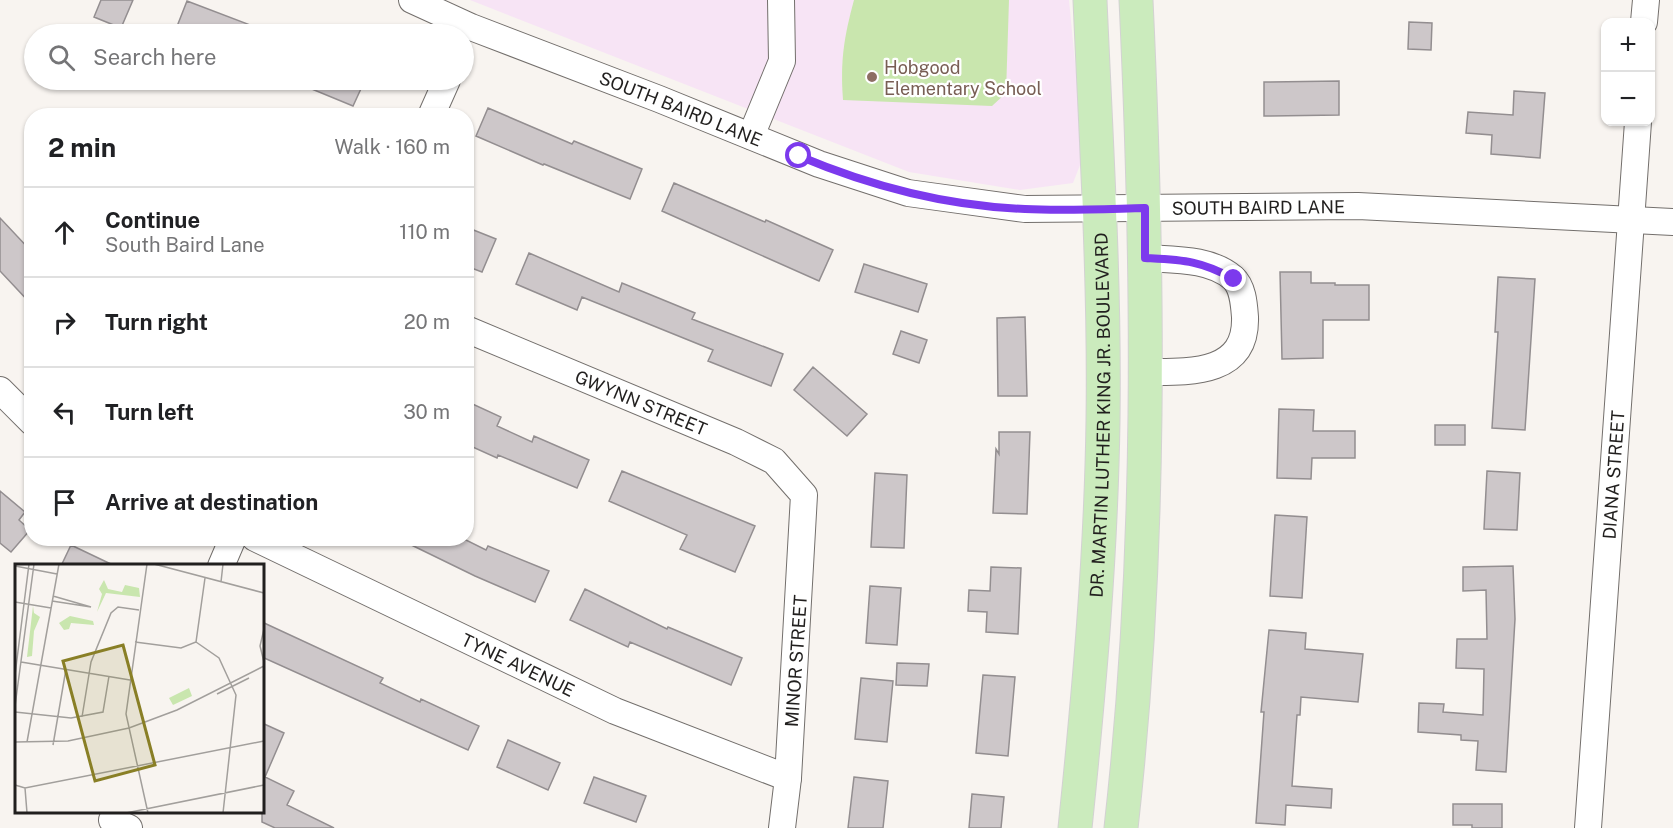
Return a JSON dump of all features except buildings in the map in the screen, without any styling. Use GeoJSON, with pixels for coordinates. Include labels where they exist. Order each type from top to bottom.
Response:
{"type":"FeatureCollection","features":[{"type":"Feature","properties":{"kind":"main road","name":"DR. MARTIN LUTHER KING JR. BOULEVARD"},"geometry":{"type":"LineString","coordinates":[[1075,828],[1093,645],[1101,453],[1099,209],[1090,0]]}},
{"type":"Feature","properties":{"kind":"main road"},"geometry":{"type":"LineString","coordinates":[[1121,828],[1137,661],[1143,521],[1145,208],[1136,0]]}},
{"type":"Feature","properties":{"kind":"street","name":"SOUTH BAIRD LANE"},"geometry":{"type":"LineString","coordinates":[[412,0],[450,24]]}},
{"type":"Feature","properties":{"kind":"street"},"geometry":{"type":"LineString","coordinates":[[751,136],[782,61],[781,0]]}},
{"type":"Feature","properties":{"kind":"street"},"geometry":{"type":"LineString","coordinates":[[1644,18],[1646,0]]}},
{"type":"Feature","properties":{"kind":"street","name":"SOUTH BAIRD LANE"},"geometry":{"type":"LineString","coordinates":[[474,37],[751,136],[819,164],[908,193],[1025,209],[1358,206],[1673,222]]}},
{"type":"Feature","properties":{"kind":"street"},"geometry":{"type":"LineString","coordinates":[[435,108],[443,90]]}},
{"type":"Feature","properties":{"kind":"street","name":"DIANA STREET"},"geometry":{"type":"LineString","coordinates":[[1588,828],[1638,126]]}},
{"type":"Feature","properties":{"kind":"street"},"geometry":{"type":"LineString","coordinates":[[1145,258],[1189,261],[1214,268],[1234,279],[1244,300],[1245,325],[1239,347],[1224,362],[1193,372],[1145,372]]}},
{"type":"Feature","properties":{"kind":"street","name":"GWYNN STREET"},"geometry":{"type":"LineString","coordinates":[[474,332],[774,461],[804,495]]}},
{"type":"Feature","properties":{"kind":"street"},"geometry":{"type":"LineString","coordinates":[[0,390],[24,414]]}},
{"type":"Feature","properties":{"kind":"street","name":"MINOR STREET"},"geometry":{"type":"LineString","coordinates":[[782,828],[788,778],[804,495]]}},
{"type":"Feature","properties":{"kind":"street"},"geometry":{"type":"LineString","coordinates":[[222,564],[230,546]]}},
{"type":"Feature","properties":{"kind":"street","name":"TYNE AVENUE"},"geometry":{"type":"LineString","coordinates":[[272,546],[615,711],[788,778]]}},
{"type":"Feature","properties":{"kind":"shaded area","name":"Hobgood Elementary School"},"geometry":{"type":"Polygon","coordinates":[[[470,0],[1069,0],[1084,155],[1073,183],[1020,190],[909,172],[470,0]]]}},
{"type":"Feature","properties":{"kind":"green space"},"geometry":{"type":"Polygon","coordinates":[[[854,0],[1009,0],[1006,93],[992,106],[843,100],[844,49],[854,0]]]}},
{"type":"Feature","properties":{"kind":"place","name":"Hobgood Elementary School"},"geometry":{"type":"Point","coordinates":[872,77]}},
{"type":"Feature","properties":{"kind":"route"},"geometry":{"type":"LineString","coordinates":[[799,156],[908,193],[967,202],[1025,209],[1145,208],[1145,258],[1189,261],[1214,268],[1234,279]]}}]}
